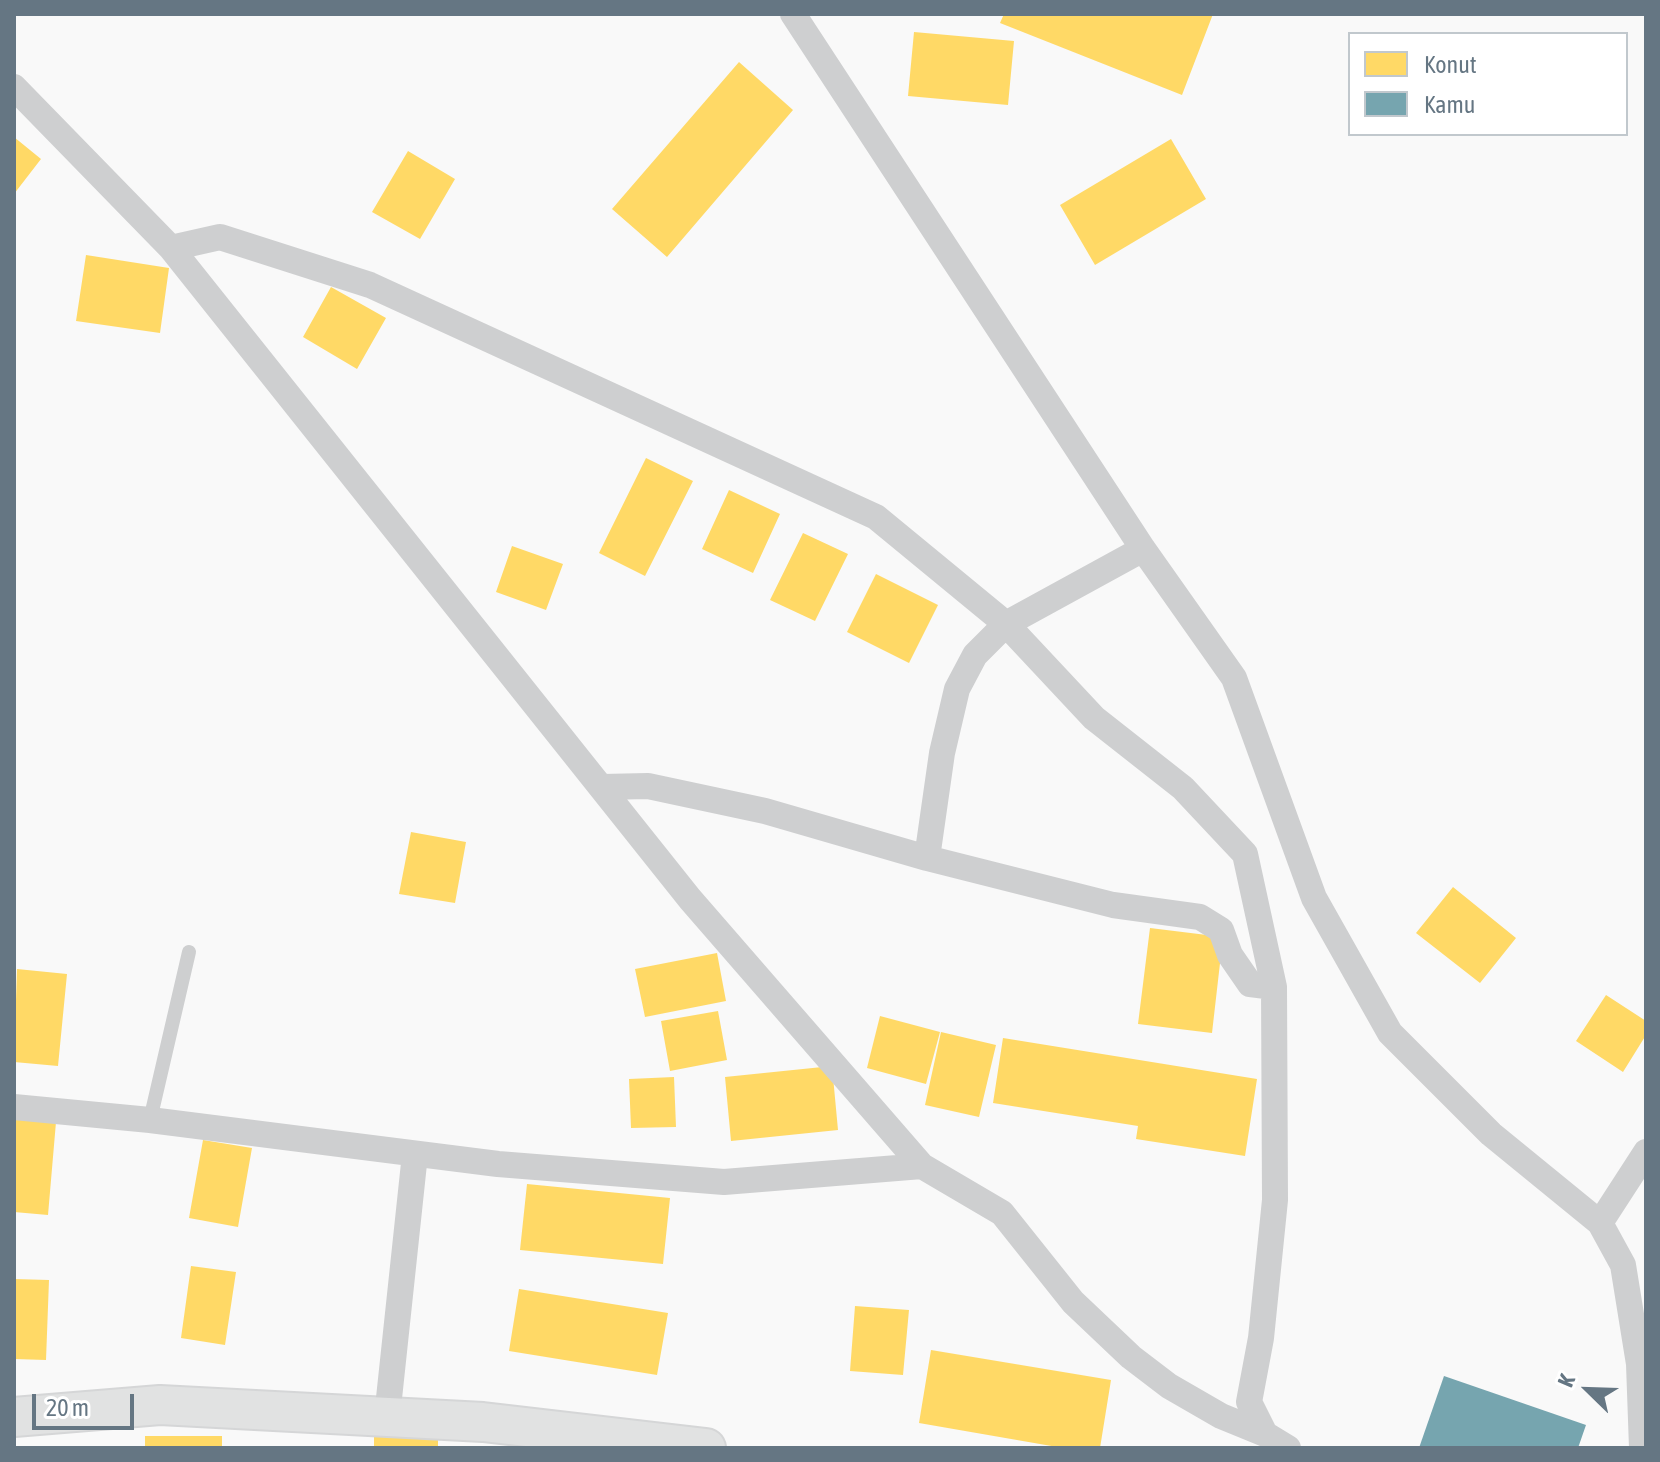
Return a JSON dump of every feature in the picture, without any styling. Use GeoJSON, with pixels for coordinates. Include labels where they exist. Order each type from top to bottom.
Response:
{"type":"FeatureCollection","features":[{"type":"Feature","properties":{"kind":"street"},"geometry":{"type":"LineString","coordinates":[[793,14],[1143,549],[1234,678],[1314,898],[1390,1033],[1491,1134],[1600,1223],[1623,1265],[1639,1364],[1642,1448]]}},
{"type":"Feature","properties":{"kind":"street"},"geometry":{"type":"LineString","coordinates":[[14,87],[171,248],[690,899],[922,1166],[1002,1213],[1073,1302],[1131,1357],[1169,1386],[1221,1416],[1265,1434],[1288,1448]]}},
{"type":"Feature","properties":{"kind":"street"},"geometry":{"type":"LineString","coordinates":[[171,248],[220,237],[370,285],[876,517],[1006,624],[1094,718],[1183,788],[1245,854],[1274,987],[1275,1200],[1261,1338],[1249,1402],[1265,1434]]}},
{"type":"Feature","properties":{"kind":"street"},"geometry":{"type":"LineString","coordinates":[[927,858],[942,753],[957,689],[975,655],[1006,624],[1143,549]]}},
{"type":"Feature","properties":{"kind":"street"},"geometry":{"type":"LineString","coordinates":[[602,787],[648,786],[736,804],[927,858],[1113,905],[1200,917],[1221,930],[1230,955],[1250,984],[1274,987]]}},
{"type":"Feature","properties":{"kind":"street"},"geometry":{"type":"LineString","coordinates":[[14,1107],[150,1120],[498,1164],[724,1182],[922,1166]]}},
{"type":"Feature","properties":{"kind":"street"},"geometry":{"type":"LineString","coordinates":[[1600,1223],[1646,1152]]}},
{"type":"Feature","properties":{"kind":"street"},"geometry":{"type":"LineString","coordinates":[[387,1417],[415,1154]]}},
{"type":"Feature","properties":{"kind":"street"},"geometry":{"type":"LineString","coordinates":[[14,1417],[160,1405],[387,1417],[483,1435],[706,1448]]}},
{"type":"Feature","properties":{"kind":"lane"},"geometry":{"type":"LineString","coordinates":[[150,1120],[189,952]]}},
{"type":"Feature","properties":{"kind":"building: Konut"},"geometry":{"type":"Polygon","coordinates":[[[1004,14],[1213,14],[1182,95],[1000,23],[1004,14]]]}},
{"type":"Feature","properties":{"kind":"building: Konut"},"geometry":{"type":"Polygon","coordinates":[[[914,32],[1014,41],[1008,105],[908,96],[914,32]]]}},
{"type":"Feature","properties":{"kind":"building: Konut"},"geometry":{"type":"Polygon","coordinates":[[[739,62],[793,110],[667,257],[612,209],[739,62]]]}},
{"type":"Feature","properties":{"kind":"building: Konut"},"geometry":{"type":"Polygon","coordinates":[[[14,137],[41,159],[14,194],[14,137]]]}},
{"type":"Feature","properties":{"kind":"building: Konut"},"geometry":{"type":"Polygon","coordinates":[[[1171,139],[1206,199],[1095,265],[1060,205],[1171,139]]]}},
{"type":"Feature","properties":{"kind":"building: Konut"},"geometry":{"type":"Polygon","coordinates":[[[408,151],[455,179],[420,239],[372,212],[408,151]]]}},
{"type":"Feature","properties":{"kind":"building: Konut"},"geometry":{"type":"Polygon","coordinates":[[[86,255],[169,268],[160,333],[76,321],[86,255]]]}},
{"type":"Feature","properties":{"kind":"building: Konut"},"geometry":{"type":"Polygon","coordinates":[[[331,287],[386,318],[357,369],[303,337],[331,287]]]}},
{"type":"Feature","properties":{"kind":"building: Konut"},"geometry":{"type":"Polygon","coordinates":[[[646,458],[693,481],[645,576],[599,553],[646,458]]]}},
{"type":"Feature","properties":{"kind":"building: Konut"},"geometry":{"type":"Polygon","coordinates":[[[729,490],[780,514],[753,573],[702,549],[729,490]]]}},
{"type":"Feature","properties":{"kind":"building: Konut"},"geometry":{"type":"Polygon","coordinates":[[[803,533],[848,554],[815,621],[770,600],[803,533]]]}},
{"type":"Feature","properties":{"kind":"building: Konut"},"geometry":{"type":"Polygon","coordinates":[[[512,546],[563,564],[546,610],[496,592],[512,546]]]}},
{"type":"Feature","properties":{"kind":"building: Konut"},"geometry":{"type":"Polygon","coordinates":[[[876,574],[938,605],[909,663],[847,632],[876,574]]]}},
{"type":"Feature","properties":{"kind":"building: Konut"},"geometry":{"type":"Polygon","coordinates":[[[411,832],[466,842],[455,903],[399,894],[411,832]]]}},
{"type":"Feature","properties":{"kind":"building: Konut"},"geometry":{"type":"Polygon","coordinates":[[[1453,887],[1516,938],[1480,983],[1416,933],[1453,887]]]}},
{"type":"Feature","properties":{"kind":"building: Konut"},"geometry":{"type":"Polygon","coordinates":[[[1150,928],[1223,937],[1212,1033],[1138,1024],[1150,928]]]}},
{"type":"Feature","properties":{"kind":"building: Konut"},"geometry":{"type":"Polygon","coordinates":[[[717,953],[726,1001],[645,1017],[635,969],[717,953]]]}},
{"type":"Feature","properties":{"kind":"building: Konut"},"geometry":{"type":"Polygon","coordinates":[[[17,969],[67,974],[58,1066],[14,1062],[17,969]]]}},
{"type":"Feature","properties":{"kind":"building: Konut"},"geometry":{"type":"Polygon","coordinates":[[[1606,995],[1646,1021],[1646,1035],[1623,1072],[1576,1041],[1606,995]]]}},
{"type":"Feature","properties":{"kind":"building: Konut"},"geometry":{"type":"Polygon","coordinates":[[[718,1011],[727,1060],[670,1071],[661,1021],[718,1011]]]}},
{"type":"Feature","properties":{"kind":"building: Konut"},"geometry":{"type":"Polygon","coordinates":[[[880,1016],[940,1032],[926,1084],[867,1068],[880,1016]]]}},
{"type":"Feature","properties":{"kind":"building: Konut"},"geometry":{"type":"Polygon","coordinates":[[[941,1032],[996,1045],[979,1117],[925,1105],[941,1032]]]}},
{"type":"Feature","properties":{"kind":"building: Konut"},"geometry":{"type":"Polygon","coordinates":[[[1003,1038],[1257,1079],[1245,1156],[1136,1139],[1138,1126],[993,1103],[1003,1038]]]}},
{"type":"Feature","properties":{"kind":"building: Konut"},"geometry":{"type":"Polygon","coordinates":[[[832,1066],[838,1130],[731,1141],[725,1077],[832,1066]]]}},
{"type":"Feature","properties":{"kind":"building: Konut"},"geometry":{"type":"Polygon","coordinates":[[[674,1077],[676,1127],[631,1128],[629,1079],[674,1077]]]}},
{"type":"Feature","properties":{"kind":"building: Konut"},"geometry":{"type":"Polygon","coordinates":[[[14,1118],[56,1122],[48,1215],[14,1212],[14,1118]]]}},
{"type":"Feature","properties":{"kind":"building: Konut"},"geometry":{"type":"Polygon","coordinates":[[[203,1140],[252,1148],[238,1227],[189,1218],[203,1140]]]}},
{"type":"Feature","properties":{"kind":"building: Konut"},"geometry":{"type":"Polygon","coordinates":[[[527,1184],[670,1198],[663,1264],[520,1250],[527,1184]]]}},
{"type":"Feature","properties":{"kind":"building: Konut"},"geometry":{"type":"Polygon","coordinates":[[[191,1266],[236,1272],[225,1345],[181,1338],[191,1266]]]}},
{"type":"Feature","properties":{"kind":"building: Konut"},"geometry":{"type":"Polygon","coordinates":[[[14,1279],[49,1280],[46,1360],[14,1359],[14,1279]]]}},
{"type":"Feature","properties":{"kind":"building: Konut"},"geometry":{"type":"Polygon","coordinates":[[[519,1289],[668,1313],[657,1375],[509,1351],[519,1289]]]}},
{"type":"Feature","properties":{"kind":"building: Konut"},"geometry":{"type":"Polygon","coordinates":[[[855,1306],[909,1310],[903,1375],[850,1371],[855,1306]]]}},
{"type":"Feature","properties":{"kind":"building: Konut"},"geometry":{"type":"Polygon","coordinates":[[[931,1350],[1111,1380],[1100,1448],[1063,1448],[919,1423],[931,1350]]]}},
{"type":"Feature","properties":{"kind":"building: Konut"},"geometry":{"type":"Polygon","coordinates":[[[145,1436],[222,1436],[222,1448],[145,1448],[145,1436]]]}},
{"type":"Feature","properties":{"kind":"building: Konut"},"geometry":{"type":"Polygon","coordinates":[[[374,1436],[438,1436],[438,1448],[374,1448],[374,1436]]]}},
{"type":"Feature","properties":{"kind":"building: Kamu"},"geometry":{"type":"Polygon","coordinates":[[[1444,1376],[1586,1425],[1578,1448],[1419,1448],[1444,1376]]]}}]}
